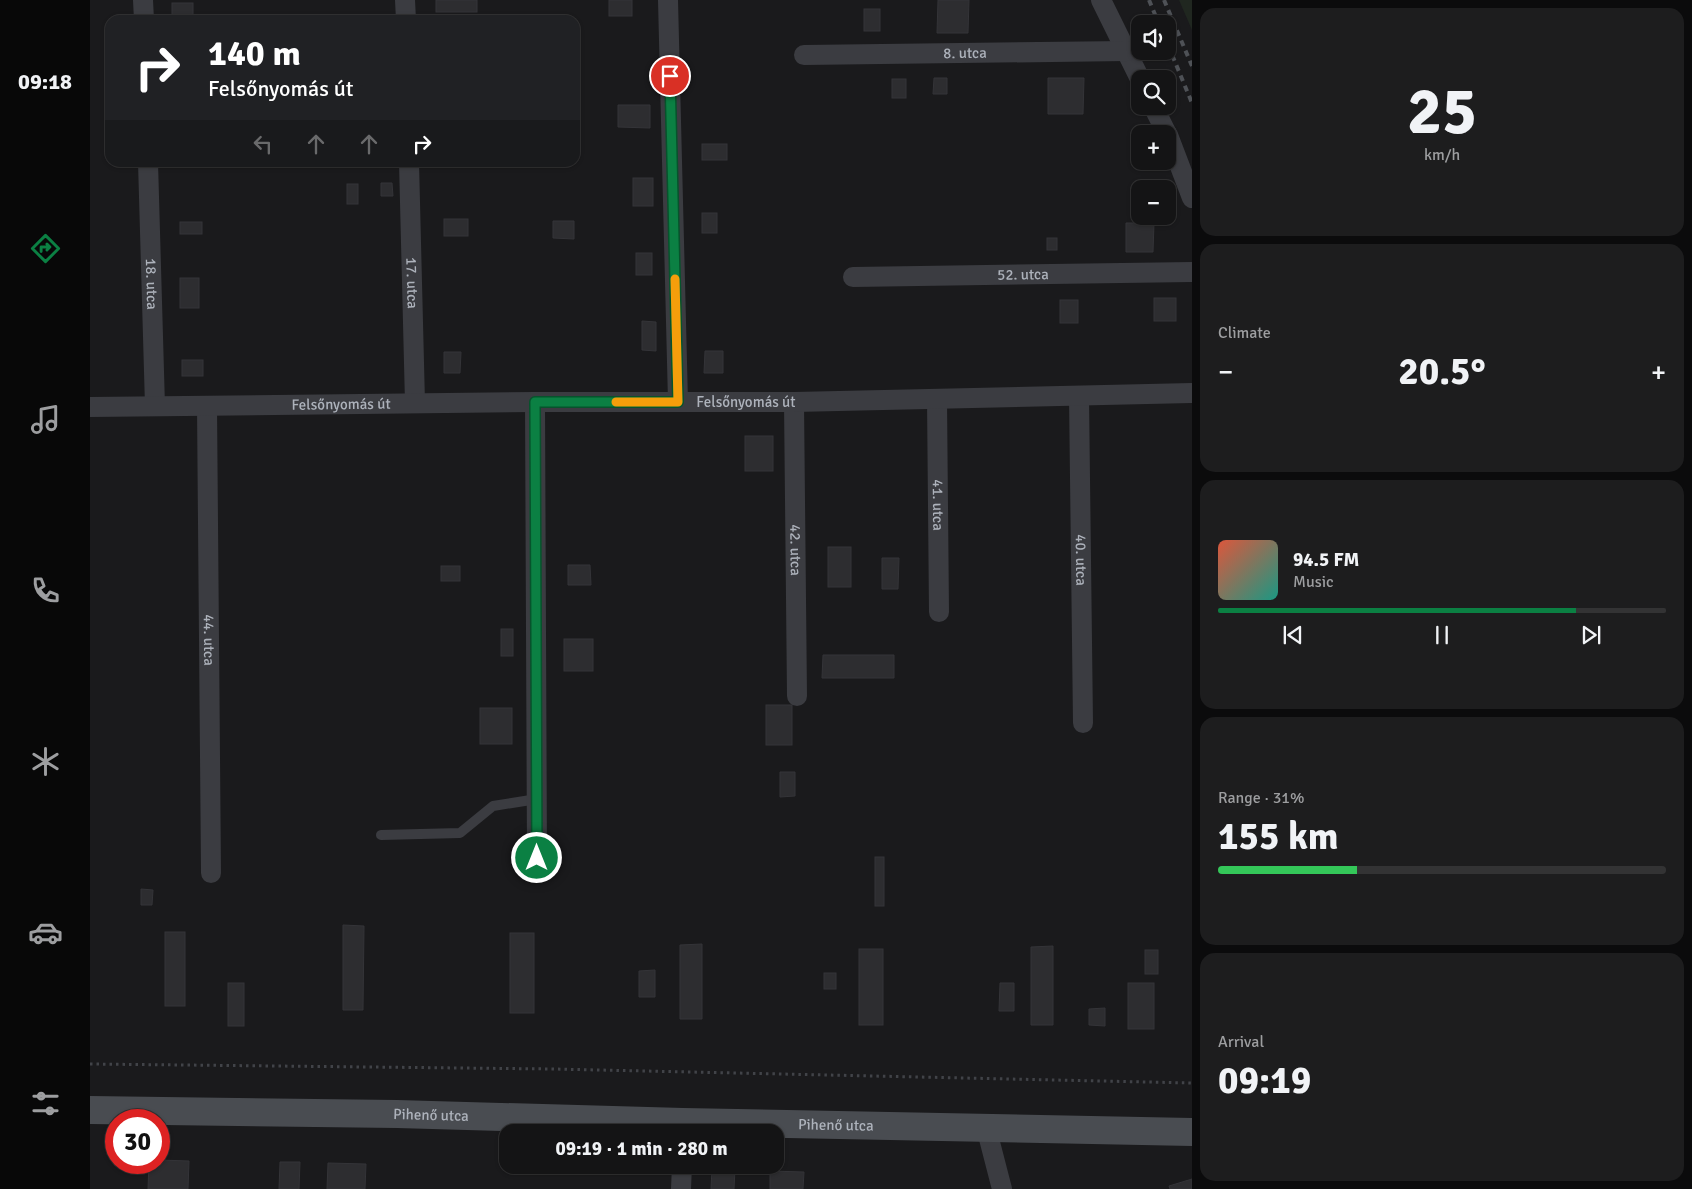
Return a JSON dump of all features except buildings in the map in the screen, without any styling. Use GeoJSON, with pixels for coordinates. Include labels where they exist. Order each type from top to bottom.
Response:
{"type":"FeatureCollection","features":[{"type":"Feature","properties":{"kind":"street"},"geometry":{"type":"LineString","coordinates":[[143,0],[144,15]]}},
{"type":"Feature","properties":{"kind":"street"},"geometry":{"type":"LineString","coordinates":[[406,0],[406,15]]}},
{"type":"Feature","properties":{"kind":"street"},"geometry":{"type":"LineString","coordinates":[[668,0],[678,402]]}},
{"type":"Feature","properties":{"kind":"street"},"geometry":{"type":"LineString","coordinates":[[1101,0],[1136,70]]}},
{"type":"Feature","properties":{"kind":"street","name":"8. utca"},"geometry":{"type":"LineString","coordinates":[[804,55],[1127,51]]}},
{"type":"Feature","properties":{"kind":"street"},"geometry":{"type":"LineString","coordinates":[[1176,158],[1192,198]]}},
{"type":"Feature","properties":{"kind":"street","name":"18. utca"},"geometry":{"type":"LineString","coordinates":[[148,167],[155,406]]}},
{"type":"Feature","properties":{"kind":"street","name":"17. utca"},"geometry":{"type":"LineString","coordinates":[[409,167],[415,404]]}},
{"type":"Feature","properties":{"kind":"street","name":"52. utca"},"geometry":{"type":"LineString","coordinates":[[853,277],[1192,272]]}},
{"type":"Feature","properties":{"kind":"street","name":"Felsőnyomás út"},"geometry":{"type":"LineString","coordinates":[[90,407],[535,402],[794,402],[1192,393]]}},
{"type":"Feature","properties":{"kind":"street","name":"40. utca"},"geometry":{"type":"LineString","coordinates":[[1079,396],[1083,724]]}},
{"type":"Feature","properties":{"kind":"street","name":"41. utca"},"geometry":{"type":"LineString","coordinates":[[937,399],[939,612]]}},
{"type":"Feature","properties":{"kind":"street"},"geometry":{"type":"LineString","coordinates":[[535,402],[537,858]]}},
{"type":"Feature","properties":{"kind":"street","name":"42. utca"},"geometry":{"type":"LineString","coordinates":[[794,402],[797,696]]}},
{"type":"Feature","properties":{"kind":"street","name":"44. utca"},"geometry":{"type":"LineString","coordinates":[[207,406],[211,872]]}},
{"type":"Feature","properties":{"kind":"street","name":"Pihenő utca"},"geometry":{"type":"LineString","coordinates":[[90,1110],[397,1114],[617,1124]]}},
{"type":"Feature","properties":{"kind":"street","name":"Pihenő utca"},"geometry":{"type":"LineString","coordinates":[[784,1127],[986,1127],[1192,1132]]}},
{"type":"Feature","properties":{"kind":"street"},"geometry":{"type":"LineString","coordinates":[[986,1127],[1002,1189]]}},
{"type":"Feature","properties":{"kind":"street"},"geometry":{"type":"LineString","coordinates":[[681,1189],[682,1174]]}},
{"type":"Feature","properties":{"kind":"lane"},"geometry":{"type":"LineString","coordinates":[[381,835],[460,832],[493,806],[537,799]]}},
{"type":"Feature","properties":{"kind":"path"},"geometry":{"type":"LineString","coordinates":[[90,1064],[563,1070],[1192,1083]]}},
{"type":"Feature","properties":{"kind":"shaded area"},"geometry":{"type":"Polygon","coordinates":[[[1179,0],[1192,0],[1192,30],[1179,0]]]}},
{"type":"Feature","properties":{"kind":"railway"},"geometry":{"type":"LineString","coordinates":[[1149,0],[1155,15]]}},
{"type":"Feature","properties":{"kind":"railway"},"geometry":{"type":"LineString","coordinates":[[1164,0],[1192,66]]}},
{"type":"Feature","properties":{"kind":"railway"},"geometry":{"type":"LineString","coordinates":[[1174,60],[1192,103]]}},
{"type":"Feature","properties":{"kind":"slow traffic"},"geometry":{"type":"LineString","coordinates":[[616,402],[678,402],[675,279]]}},
{"type":"Feature","properties":{"kind":"route"},"geometry":{"type":"LineString","coordinates":[[537,858],[535,402],[678,402],[670,76]]}}]}
